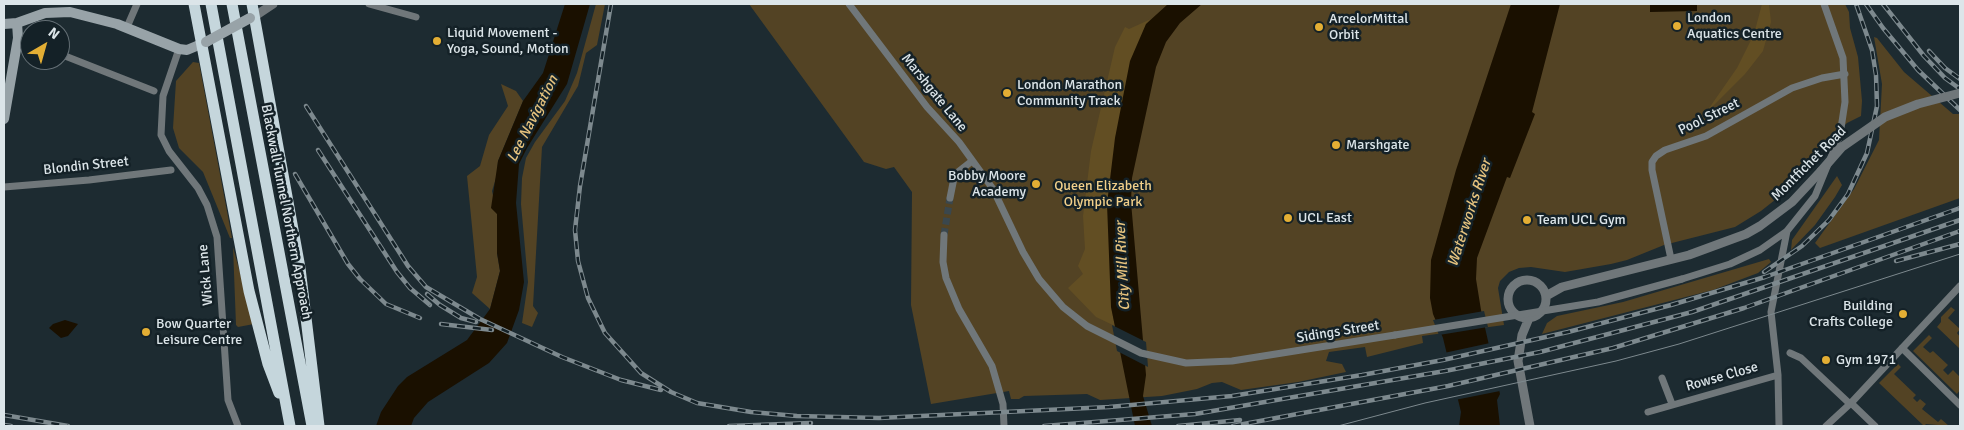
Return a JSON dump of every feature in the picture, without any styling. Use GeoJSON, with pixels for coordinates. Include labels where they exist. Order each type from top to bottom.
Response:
{"type":"FeatureCollection","features":[{"type":"Feature","properties":{"kind":"highway"},"geometry":{"type":"LineString","coordinates":[[194,4],[249,291],[268,364],[289,423]]}},
{"type":"Feature","properties":{"kind":"highway"},"geometry":{"type":"LineString","coordinates":[[211,4],[289,423]]}},
{"type":"Feature","properties":{"kind":"highway","name":"Blackwall Tunnel Northern Approach"},"geometry":{"type":"LineString","coordinates":[[232,4],[312,426]]}},
{"type":"Feature","properties":{"kind":"highway"},"geometry":{"type":"LineString","coordinates":[[252,4],[252,17],[300,268],[318,426]]}},
{"type":"Feature","properties":{"kind":"main road"},"geometry":{"type":"LineString","coordinates":[[4,24],[17,23],[29,17],[58,11],[83,13],[127,27],[179,49],[187,50],[252,17]]}},
{"type":"Feature","properties":{"kind":"main road"},"geometry":{"type":"LineString","coordinates":[[4,119],[18,38],[17,23]]}},
{"type":"Feature","properties":{"kind":"street"},"geometry":{"type":"LineString","coordinates":[[127,27],[136,4]]}},
{"type":"Feature","properties":{"kind":"street"},"geometry":{"type":"LineString","coordinates":[[252,17],[273,4]]}},
{"type":"Feature","properties":{"kind":"street"},"geometry":{"type":"LineString","coordinates":[[369,4],[416,17]]}},
{"type":"Feature","properties":{"kind":"street","name":"Marshgate Lane"},"geometry":{"type":"LineString","coordinates":[[849,4],[972,161]]}},
{"type":"Feature","properties":{"kind":"street"},"geometry":{"type":"LineString","coordinates":[[1779,426],[1778,375],[1771,312],[1787,231],[1815,196],[1829,167],[1842,124],[1845,102],[1845,74],[1839,43],[1824,4]]}},
{"type":"Feature","properties":{"kind":"street","name":"Wick Lane"},"geometry":{"type":"LineString","coordinates":[[179,49],[162,96],[162,135],[174,159],[198,188],[207,205],[217,237],[228,400],[238,426]]}},
{"type":"Feature","properties":{"kind":"street"},"geometry":{"type":"LineString","coordinates":[[70,58],[154,91]]}},
{"type":"Feature","properties":{"kind":"street","name":"Pool Street"},"geometry":{"type":"LineString","coordinates":[[1671,259],[1652,170],[1652,162],[1656,156],[1665,150],[1706,136],[1792,88],[1822,78],[1845,74]]}},
{"type":"Feature","properties":{"kind":"street","name":"Montfichet Road"},"geometry":{"type":"LineString","coordinates":[[1540,285],[1562,286],[1700,251],[1746,234],[1792,202],[1842,147],[1870,126],[1884,117],[1918,104],[1960,93]]}},
{"type":"Feature","properties":{"kind":"street"},"geometry":{"type":"LineString","coordinates":[[950,198],[954,178],[958,172],[972,161]]}},
{"type":"Feature","properties":{"kind":"street","name":"Sidings Street"},"geometry":{"type":"LineString","coordinates":[[972,161],[993,189],[1038,279],[1059,302],[1087,326],[1141,353],[1186,362],[1232,361],[1598,302],[1682,279],[1744,259],[1787,231]]}},
{"type":"Feature","properties":{"kind":"street","name":"Blondin Street"},"geometry":{"type":"LineString","coordinates":[[4,187],[89,180],[171,170]]}},
{"type":"Feature","properties":{"kind":"street"},"geometry":{"type":"LineString","coordinates":[[944,235],[943,262],[946,278],[959,309],[992,366],[1003,404],[1004,426]]}},
{"type":"Feature","properties":{"kind":"street"},"geometry":{"type":"LineString","coordinates":[[1522,335],[1517,315],[1508,301],[1512,286],[1528,280],[1540,285],[1546,296],[1542,310],[1529,318],[1522,335],[1518,361],[1530,426]]}},
{"type":"Feature","properties":{"kind":"street","name":"Montfichet Road"},"geometry":{"type":"LineString","coordinates":[[1546,296],[1562,286]]}},
{"type":"Feature","properties":{"kind":"street"},"geometry":{"type":"LineString","coordinates":[[1826,426],[1851,404],[1960,286]]}},
{"type":"Feature","properties":{"kind":"street"},"geometry":{"type":"LineString","coordinates":[[1517,315],[1529,318]]}},
{"type":"Feature","properties":{"kind":"street"},"geometry":{"type":"LineString","coordinates":[[1902,348],[1960,403]]}},
{"type":"Feature","properties":{"kind":"street"},"geometry":{"type":"LineString","coordinates":[[1790,353],[1801,358],[1875,426]]}},
{"type":"Feature","properties":{"kind":"street","name":"Rowse Close"},"geometry":{"type":"LineString","coordinates":[[1648,412],[1778,375]]}},
{"type":"Feature","properties":{"kind":"street","name":"Rowse Close"},"geometry":{"type":"LineString","coordinates":[[1662,378],[1672,404]]}},
{"type":"Feature","properties":{"kind":"green space"},"geometry":{"type":"Polygon","coordinates":[[[596,4],[605,4],[597,45],[586,53],[578,86],[542,147],[533,306],[538,313],[532,327],[522,323],[528,282],[521,204],[522,178],[526,158],[535,142],[565,101],[577,73],[596,4]]]}},
{"type":"Feature","properties":{"kind":"green space","name":"Queen Elizabeth Olympic Park"},"geometry":{"type":"Polygon","coordinates":[[[749,4],[1845,4],[1849,12],[1850,28],[1858,57],[1862,101],[1861,116],[1847,123],[1819,148],[1785,192],[1761,211],[1735,227],[1664,245],[1627,260],[1611,264],[1565,272],[1531,267],[1519,268],[1509,272],[1500,281],[1498,288],[1504,325],[1422,336],[1423,343],[1367,357],[1365,347],[1329,352],[1326,361],[1342,364],[1346,372],[1298,382],[1241,390],[1222,382],[1162,396],[1100,400],[1087,394],[1024,396],[1019,399],[1011,399],[1009,391],[931,404],[911,305],[912,192],[894,167],[886,169],[864,162],[749,4]]]}},
{"type":"Feature","properties":{"kind":"green space"},"geometry":{"type":"Polygon","coordinates":[[[1762,4],[1769,4],[1771,22],[1763,51],[1745,74],[1705,114],[1737,68],[1754,34],[1762,4]]]}},
{"type":"Feature","properties":{"kind":"green space"},"geometry":{"type":"Polygon","coordinates":[[[1151,19],[1146,24],[1115,138],[1111,307],[1115,326],[1096,317],[1068,288],[1083,274],[1078,266],[1085,249],[1083,216],[1091,151],[1115,47],[1125,27],[1129,29],[1151,19]]]}},
{"type":"Feature","properties":{"kind":"green space"},"geometry":{"type":"Polygon","coordinates":[[[1874,37],[1877,38],[1904,72],[1953,114],[1960,114],[1960,198],[1820,248],[1815,243],[1854,189],[1879,140],[1882,84],[1874,37]]]}},
{"type":"Feature","properties":{"kind":"green space"},"geometry":{"type":"Polygon","coordinates":[[[193,62],[199,63],[232,238],[230,238],[203,172],[179,148],[173,128],[176,81],[193,62]]]}},
{"type":"Feature","properties":{"kind":"green space"},"geometry":{"type":"Polygon","coordinates":[[[501,84],[516,91],[523,101],[498,161],[497,175],[492,191],[497,214],[497,253],[500,271],[490,309],[472,293],[477,277],[467,176],[480,166],[489,135],[508,106],[501,84]]]}},
{"type":"Feature","properties":{"kind":"green space"},"geometry":{"type":"Polygon","coordinates":[[[1837,176],[1842,185],[1835,197],[1815,225],[1791,250],[1792,240],[1837,176]]]}},
{"type":"Feature","properties":{"kind":"green space"},"geometry":{"type":"Polygon","coordinates":[[[233,247],[254,324],[238,327],[236,325],[233,247]]]}},
{"type":"Feature","properties":{"kind":"green space"},"geometry":{"type":"Polygon","coordinates":[[[1769,259],[1771,262],[1758,273],[1713,290],[1542,334],[1547,323],[1557,316],[1623,302],[1769,259]]]}},
{"type":"Feature","properties":{"kind":"green space"},"geometry":{"type":"Polygon","coordinates":[[[1951,307],[1955,310],[1948,318],[1960,329],[1957,333],[1960,337],[1960,349],[1937,327],[1941,322],[1941,317],[1951,307]]]}},
{"type":"Feature","properties":{"kind":"green space"},"geometry":{"type":"Polygon","coordinates":[[[1929,335],[1932,338],[1923,347],[1930,353],[1933,351],[1948,365],[1943,370],[1948,375],[1953,370],[1960,377],[1960,390],[1957,394],[1913,351],[1929,335]]]}},
{"type":"Feature","properties":{"kind":"green space"},"geometry":{"type":"Polygon","coordinates":[[[1898,364],[1901,367],[1894,374],[1916,395],[1913,398],[1917,402],[1920,399],[1926,404],[1922,409],[1938,422],[1941,419],[1949,426],[1926,424],[1924,426],[1879,383],[1898,364]]]}},
{"type":"Feature","properties":{"kind":"water","name":"Lee Navigation"},"geometry":{"type":"Polygon","coordinates":[[[565,4],[590,4],[567,84],[519,164],[516,203],[524,282],[519,310],[507,343],[489,363],[428,402],[414,418],[411,426],[376,426],[381,412],[398,386],[407,377],[467,340],[490,309],[500,271],[497,253],[497,214],[491,208],[498,161],[523,101],[543,73],[565,4]]]}},
{"type":"Feature","properties":{"kind":"water","name":"City Mill River"},"geometry":{"type":"Polygon","coordinates":[[[1168,4],[1202,4],[1180,23],[1166,42],[1156,67],[1132,178],[1131,202],[1146,375],[1143,396],[1152,426],[1135,426],[1111,307],[1107,204],[1115,138],[1130,61],[1146,24],[1168,4]]]}},
{"type":"Feature","properties":{"kind":"water","name":"Waterworks River"},"geometry":{"type":"Polygon","coordinates":[[[1511,4],[1560,4],[1532,112],[1535,114],[1510,178],[1507,177],[1477,258],[1476,279],[1481,310],[1500,394],[1497,400],[1500,426],[1459,426],[1461,412],[1443,338],[1433,314],[1430,298],[1431,260],[1456,170],[1511,4]]]}},
{"type":"Feature","properties":{"kind":"water"},"geometry":{"type":"Polygon","coordinates":[[[1650,4],[1697,4],[1697,11],[1650,12],[1650,4]]]}},
{"type":"Feature","properties":{"kind":"water"},"geometry":{"type":"Polygon","coordinates":[[[65,320],[78,324],[68,336],[61,338],[49,328],[53,324],[65,320]]]}},
{"type":"Feature","properties":{"kind":"pier"},"geometry":{"type":"Polygon","coordinates":[[[1484,311],[1488,327],[1439,335],[1433,320],[1484,311]]]}},
{"type":"Feature","properties":{"kind":"pier"},"geometry":{"type":"Polygon","coordinates":[[[1112,325],[1146,342],[1148,367],[1117,351],[1112,325]]]}},
{"type":"Feature","properties":{"kind":"pier"},"geometry":{"type":"Polygon","coordinates":[[[1490,343],[1500,391],[1455,400],[1444,353],[1490,343]]]}},
{"type":"Feature","properties":{"kind":"tunnel"},"geometry":{"type":"LineString","coordinates":[[944,235],[950,198]]}},
{"type":"Feature","properties":{"kind":"tram line"},"geometry":{"type":"LineString","coordinates":[[1338,426],[1425,403],[1616,361],[1679,344],[1960,254]]}},
{"type":"Feature","properties":{"kind":"railway"},"geometry":{"type":"LineString","coordinates":[[611,4],[580,186],[575,230],[578,261],[588,298],[605,333],[641,373],[671,392],[697,403],[751,412],[797,416],[879,418],[1109,407],[1232,396],[1362,375],[1443,360],[1568,332],[1671,305],[1765,277],[1960,208]]}},
{"type":"Feature","properties":{"kind":"railway"},"geometry":{"type":"LineString","coordinates":[[1764,272],[1802,246],[1829,220],[1848,194],[1867,153],[1877,106],[1876,75],[1872,50],[1856,4]]}},
{"type":"Feature","properties":{"kind":"railway"},"geometry":{"type":"LineString","coordinates":[[1866,4],[1918,70],[1960,110]]}},
{"type":"Feature","properties":{"kind":"railway"},"geometry":{"type":"LineString","coordinates":[[1883,4],[1924,56],[1945,78],[1960,89]]}},
{"type":"Feature","properties":{"kind":"railway"},"geometry":{"type":"LineString","coordinates":[[1929,51],[1945,68],[1960,79]]}},
{"type":"Feature","properties":{"kind":"railway"},"geometry":{"type":"LineString","coordinates":[[306,106],[408,266],[426,287],[480,319],[562,357],[621,380],[661,390]]}},
{"type":"Feature","properties":{"kind":"railway"},"geometry":{"type":"LineString","coordinates":[[318,150],[397,272],[410,288],[430,305]]}},
{"type":"Feature","properties":{"kind":"railway"},"geometry":{"type":"LineString","coordinates":[[295,174],[348,264],[360,279],[386,304],[420,318]]}},
{"type":"Feature","properties":{"kind":"railway"},"geometry":{"type":"LineString","coordinates":[[1044,426],[1195,414],[1445,371],[1540,352],[1692,312],[1960,220]]}},
{"type":"Feature","properties":{"kind":"railway"},"geometry":{"type":"LineString","coordinates":[[1233,426],[1448,386],[1613,348],[1744,308],[1960,231]]}},
{"type":"Feature","properties":{"kind":"railway"},"geometry":{"type":"LineString","coordinates":[[1896,261],[1960,244]]}},
{"type":"Feature","properties":{"kind":"railway"},"geometry":{"type":"LineString","coordinates":[[427,294],[461,318],[476,322]]}},
{"type":"Feature","properties":{"kind":"railway"},"geometry":{"type":"LineString","coordinates":[[441,324],[492,330]]}},
{"type":"Feature","properties":{"kind":"railway"},"geometry":{"type":"LineString","coordinates":[[4,415],[68,426]]}},
{"type":"Feature","properties":{"kind":"railway"},"geometry":{"type":"LineString","coordinates":[[1178,426],[1240,420]]}},
{"type":"Feature","properties":{"kind":"railway"},"geometry":{"type":"LineString","coordinates":[[729,426],[811,423]]}},
{"type":"Feature","properties":{"kind":"railway"},"geometry":{"type":"LineString","coordinates":[[4,425],[11,426]]}},
{"type":"Feature","properties":{"kind":"place","name":"London Aquatics Centre"},"geometry":{"type":"Point","coordinates":[1677,26]}},
{"type":"Feature","properties":{"kind":"place","name":"ArcelorMittal Orbit"},"geometry":{"type":"Point","coordinates":[1319,27]}},
{"type":"Feature","properties":{"kind":"place","name":"Liquid Movement - Yoga, Sound, Motion"},"geometry":{"type":"Point","coordinates":[437,41]}},
{"type":"Feature","properties":{"kind":"place","name":"London Marathon Community Track"},"geometry":{"type":"Point","coordinates":[1007,93]}},
{"type":"Feature","properties":{"kind":"place","name":"Marshgate"},"geometry":{"type":"Point","coordinates":[1336,145]}},
{"type":"Feature","properties":{"kind":"place","name":"Bobby Moore Academy"},"geometry":{"type":"Point","coordinates":[1036,184]}},
{"type":"Feature","properties":{"kind":"place","name":"UCL East"},"geometry":{"type":"Point","coordinates":[1288,218]}},
{"type":"Feature","properties":{"kind":"place","name":"Team UCL Gym"},"geometry":{"type":"Point","coordinates":[1527,220]}},
{"type":"Feature","properties":{"kind":"place","name":"Building Crafts College"},"geometry":{"type":"Point","coordinates":[1903,314]}},
{"type":"Feature","properties":{"kind":"place","name":"Bow Quarter Leisure Centre"},"geometry":{"type":"Point","coordinates":[146,332]}},
{"type":"Feature","properties":{"kind":"place","name":"Gym 1971"},"geometry":{"type":"Point","coordinates":[1826,360]}}]}
